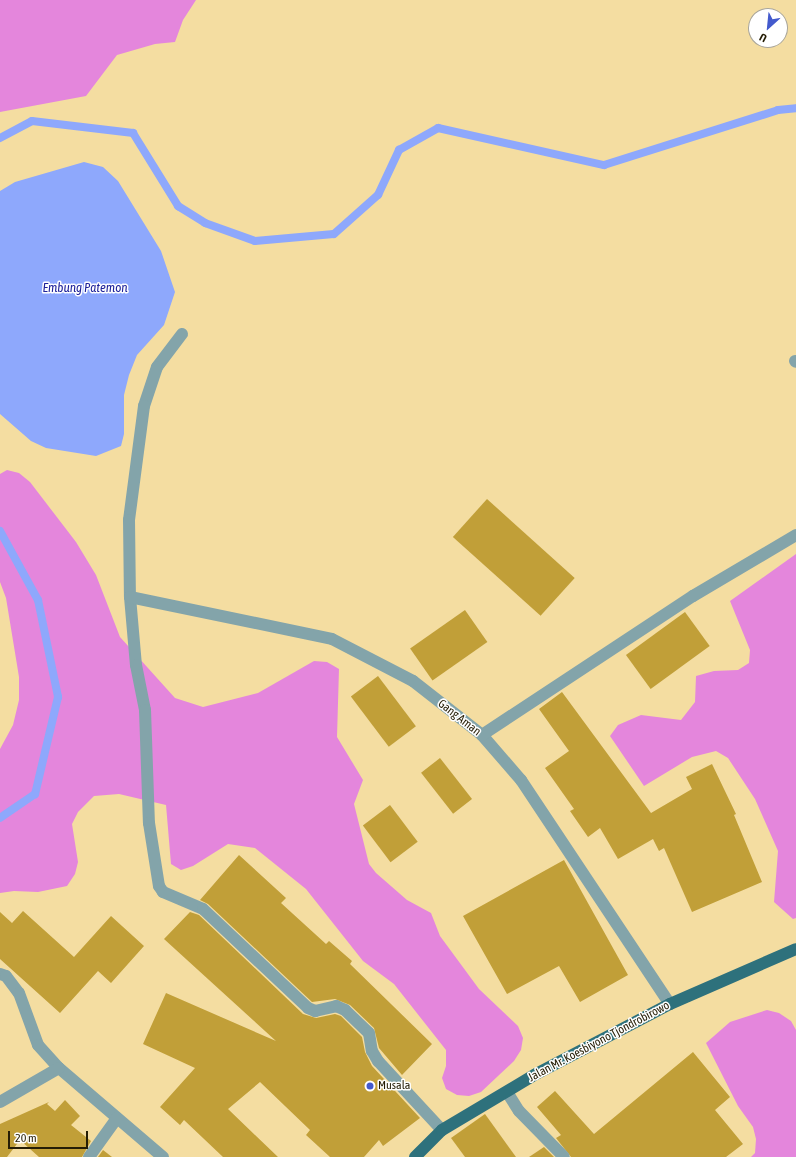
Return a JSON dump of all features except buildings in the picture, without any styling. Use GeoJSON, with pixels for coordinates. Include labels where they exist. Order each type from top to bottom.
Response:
{"type":"FeatureCollection","features":[{"type":"Feature","properties":{"kind":"main road","name":"Jalan Mr. Koesbiyono Tjondrobirowo"},"geometry":{"type":"LineString","coordinates":[[415,1157],[442,1130],[536,1074],[670,1004],[796,948]]}},
{"type":"Feature","properties":{"kind":"street"},"geometry":{"type":"LineString","coordinates":[[182,334],[157,367],[144,406],[129,520],[130,597],[136,665],[145,710],[149,823],[159,886],[163,892],[203,909],[311,1011],[336,1006],[345,1010],[369,1033],[372,1051],[378,1060],[442,1130]]}},
{"type":"Feature","properties":{"kind":"street"},"geometry":{"type":"LineString","coordinates":[[482,735],[693,596],[796,535]]}},
{"type":"Feature","properties":{"kind":"street","name":"Gang Aman"},"geometry":{"type":"LineString","coordinates":[[130,597],[332,639],[413,681],[482,735],[521,780],[670,1004]]}},
{"type":"Feature","properties":{"kind":"street"},"geometry":{"type":"LineString","coordinates":[[0,974],[6,976],[19,993],[38,1045],[59,1068],[162,1157]]}},
{"type":"Feature","properties":{"kind":"street"},"geometry":{"type":"LineString","coordinates":[[0,1102],[59,1068]]}},
{"type":"Feature","properties":{"kind":"street"},"geometry":{"type":"LineString","coordinates":[[507,1092],[520,1112],[564,1157]]}},
{"type":"Feature","properties":{"kind":"street"},"geometry":{"type":"LineString","coordinates":[[89,1157],[117,1118]]}},
{"type":"Feature","properties":{"kind":"shaded area"},"geometry":{"type":"Polygon","coordinates":[[[0,0],[196,0],[183,20],[175,42],[155,44],[117,55],[86,96],[0,112],[0,0]]]}},
{"type":"Feature","properties":{"kind":"shaded area"},"geometry":{"type":"Polygon","coordinates":[[[7,470],[19,473],[30,482],[76,542],[96,575],[120,637],[175,698],[203,707],[258,693],[314,661],[327,662],[339,669],[337,737],[363,780],[354,804],[369,864],[376,873],[407,900],[431,913],[440,936],[479,989],[518,1026],[523,1038],[521,1050],[514,1061],[481,1092],[469,1096],[457,1095],[446,1089],[442,1078],[446,1066],[446,1050],[394,984],[363,961],[306,889],[255,848],[228,844],[193,866],[181,870],[171,864],[166,805],[119,794],[94,796],[78,812],[72,824],[78,862],[75,874],[67,886],[38,892],[14,891],[0,893],[0,749],[13,725],[19,700],[19,677],[6,598],[0,582],[0,474],[7,470]]]}},
{"type":"Feature","properties":{"kind":"shaded area"},"geometry":{"type":"Polygon","coordinates":[[[796,554],[796,918],[793,919],[774,902],[778,851],[755,799],[728,758],[716,751],[692,757],[644,786],[610,736],[618,725],[641,715],[681,720],[695,702],[696,676],[714,671],[738,670],[749,663],[750,650],[730,601],[796,554]]]}},
{"type":"Feature","properties":{"kind":"shaded area"},"geometry":{"type":"Polygon","coordinates":[[[767,1010],[779,1013],[791,1021],[796,1030],[796,1157],[751,1157],[755,1153],[756,1139],[753,1127],[738,1106],[706,1043],[730,1022],[767,1010]]]}},
{"type":"Feature","properties":{"kind":"water","name":"Embung Patemon"},"geometry":{"type":"Polygon","coordinates":[[[84,162],[103,167],[118,181],[161,251],[175,292],[164,325],[137,355],[129,375],[124,395],[124,434],[121,446],[96,456],[46,448],[31,441],[0,414],[0,191],[15,182],[84,162]]]}},
{"type":"Feature","properties":{"kind":"waterway"},"geometry":{"type":"LineString","coordinates":[[0,138],[32,121],[133,133],[178,206],[205,223],[255,241],[334,234],[378,195],[399,150],[438,128],[604,165],[778,110],[796,108]]}},
{"type":"Feature","properties":{"kind":"waterway"},"geometry":{"type":"LineString","coordinates":[[0,531],[38,600],[58,697],[35,794],[0,818]]}},
{"type":"Feature","properties":{"kind":"place","name":"Musala"},"geometry":{"type":"Point","coordinates":[370,1086]}}]}
